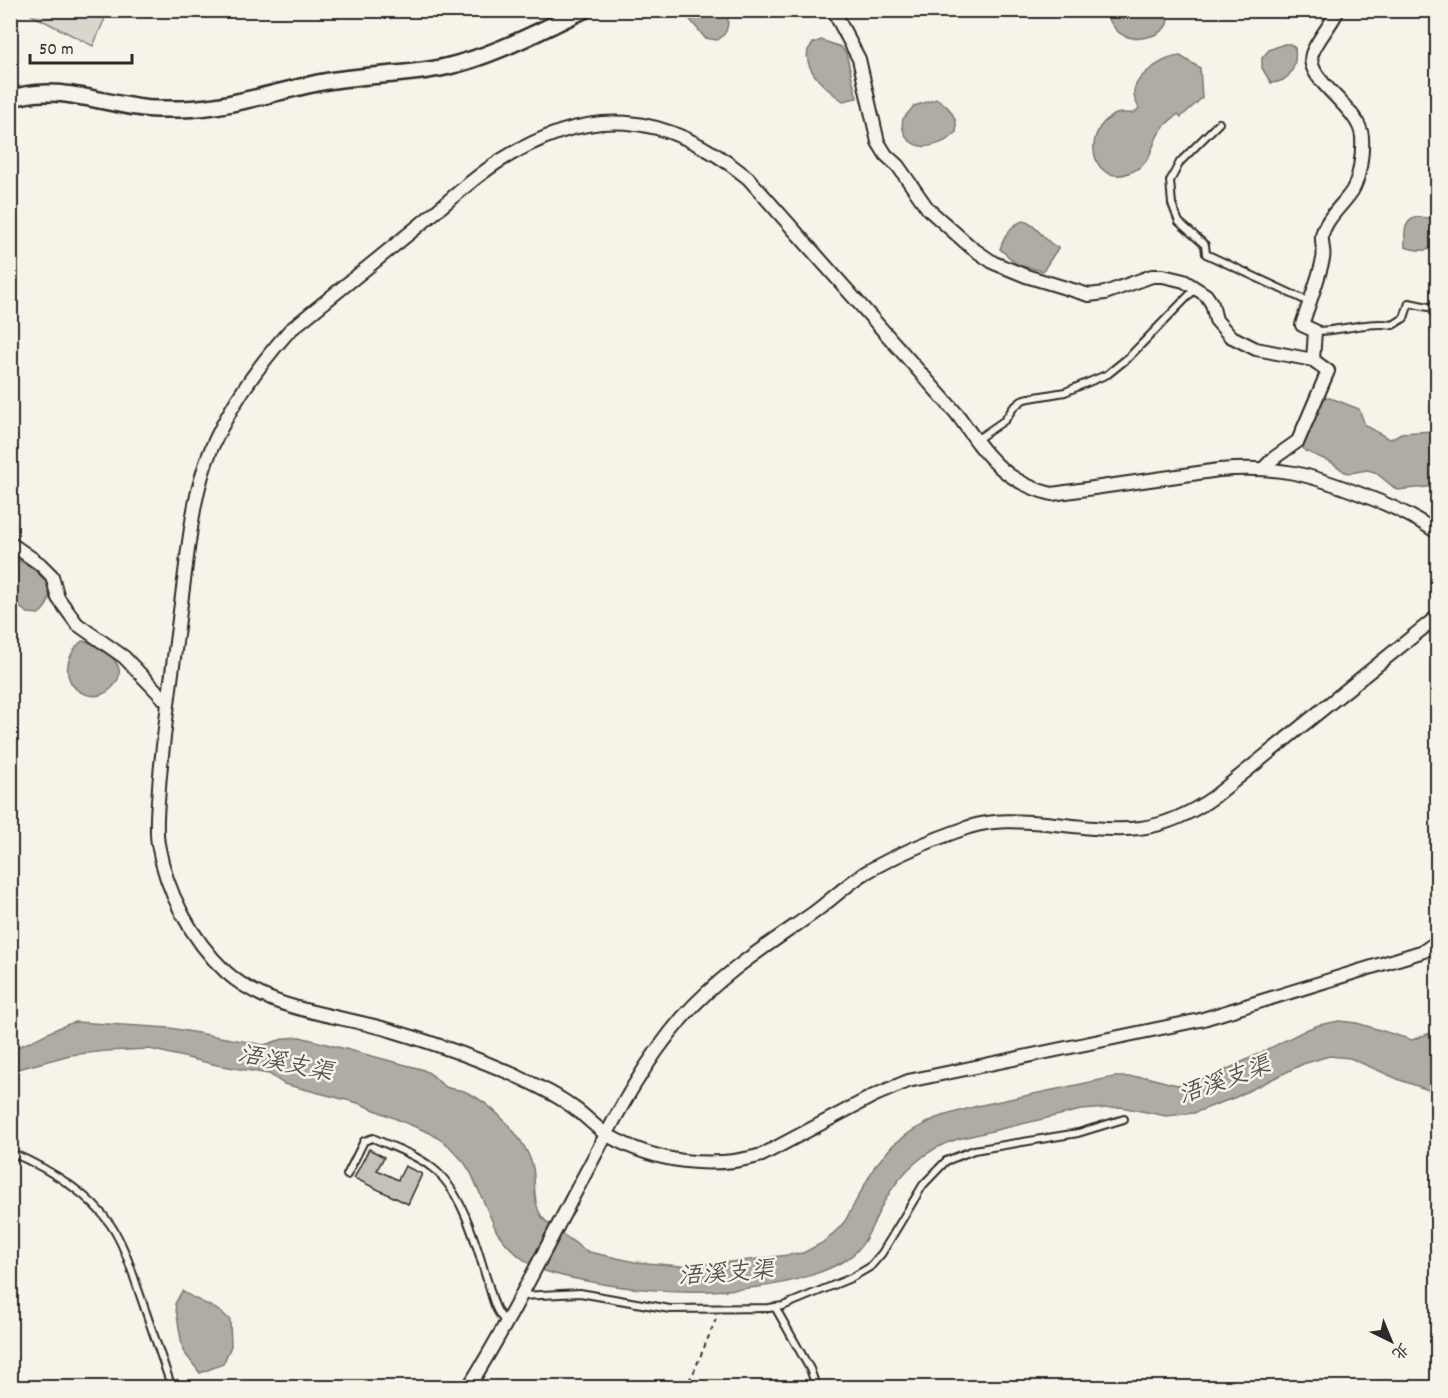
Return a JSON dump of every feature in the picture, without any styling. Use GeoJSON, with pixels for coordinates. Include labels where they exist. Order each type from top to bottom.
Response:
{"type":"FeatureCollection","features":[{"type":"Feature","properties":{"kind":"street"},"geometry":{"type":"LineString","coordinates":[[10,99],[30,94],[55,93],[137,108],[208,107],[324,82],[462,63],[481,57],[584,10]]}},
{"type":"Feature","properties":{"kind":"street"},"geometry":{"type":"LineString","coordinates":[[832,10],[859,59],[878,142],[883,151],[898,166],[928,209],[972,248],[994,263],[1026,276],[1089,295],[1104,293],[1152,276],[1184,281],[1206,295],[1212,304],[1216,320],[1230,336],[1256,349],[1313,360],[1328,371],[1298,441],[1264,468]]}},
{"type":"Feature","properties":{"kind":"street"},"geometry":{"type":"LineString","coordinates":[[1313,360],[1315,331],[1302,325],[1324,257],[1322,236],[1327,225],[1354,189],[1362,138],[1360,126],[1354,116],[1316,75],[1312,63],[1311,57],[1315,48],[1332,25],[1338,10]]}},
{"type":"Feature","properties":{"kind":"street"},"geometry":{"type":"LineString","coordinates":[[1437,533],[1399,509],[1318,478],[1264,468],[1219,470],[1052,494],[1025,486],[1005,473],[957,414],[767,198],[735,168],[714,153],[690,141],[644,124],[613,121],[572,127],[537,141],[495,164],[289,331],[256,371],[221,429],[203,470],[197,493],[162,746],[156,830],[161,859],[171,889],[194,933],[213,959],[253,991],[267,998],[392,1030],[512,1074],[573,1107],[606,1134],[642,1152],[709,1164],[746,1160],[778,1148],[873,1096],[908,1081],[1200,1020],[1424,951],[1437,941]]}},
{"type":"Feature","properties":{"kind":"street"},"geometry":{"type":"LineString","coordinates":[[10,543],[40,564],[52,576],[58,598],[77,624],[124,657],[168,703]]}},
{"type":"Feature","properties":{"kind":"street"},"geometry":{"type":"LineString","coordinates":[[468,1388],[507,1323],[606,1134],[649,1061],[684,1017],[743,961],[865,873],[912,850],[984,823],[1014,820],[1121,831],[1151,827],[1183,816],[1214,796],[1437,616]]}},
{"type":"Feature","properties":{"kind":"lane"},"geometry":{"type":"LineString","coordinates":[[1219,123],[1180,162],[1170,181],[1172,204],[1179,222],[1205,245],[1206,254],[1309,302]]}},
{"type":"Feature","properties":{"kind":"lane"},"geometry":{"type":"LineString","coordinates":[[976,440],[1005,420],[1013,408],[1024,399],[1065,392],[1107,374],[1129,357],[1196,287]]}},
{"type":"Feature","properties":{"kind":"lane"},"geometry":{"type":"LineString","coordinates":[[1315,331],[1332,331],[1375,323],[1393,325],[1404,318],[1408,303],[1437,309]]}},
{"type":"Feature","properties":{"kind":"lane"},"geometry":{"type":"LineString","coordinates":[[523,1294],[580,1293],[670,1309],[783,1306],[851,1278],[870,1267],[882,1253],[923,1185],[946,1161],[974,1150],[1078,1132],[1124,1119]]}},
{"type":"Feature","properties":{"kind":"lane"},"geometry":{"type":"LineString","coordinates":[[347,1175],[364,1141],[373,1138],[434,1168],[461,1208],[496,1310],[507,1323]]}},
{"type":"Feature","properties":{"kind":"lane"},"geometry":{"type":"LineString","coordinates":[[10,1152],[44,1168],[67,1183],[96,1208],[111,1226],[127,1259],[172,1388]]}},
{"type":"Feature","properties":{"kind":"lane"},"geometry":{"type":"LineString","coordinates":[[775,1307],[810,1369],[815,1383],[813,1388]]}},
{"type":"Feature","properties":{"kind":"path"},"geometry":{"type":"LineString","coordinates":[[684,1388],[693,1374],[720,1308]]}},
{"type":"Feature","properties":{"kind":"shaded area"},"geometry":{"type":"Polygon","coordinates":[[[24,11],[108,11],[93,46],[24,11]]]}},
{"type":"Feature","properties":{"kind":"water"},"geometry":{"type":"Polygon","coordinates":[[[683,11],[727,11],[726,32],[717,40],[705,38],[683,11]]]}},
{"type":"Feature","properties":{"kind":"water"},"geometry":{"type":"Polygon","coordinates":[[[1104,11],[1166,11],[1168,22],[1160,32],[1154,35],[1133,38],[1118,32],[1104,11]]]}},
{"type":"Feature","properties":{"kind":"water"},"geometry":{"type":"Polygon","coordinates":[[[821,40],[841,47],[846,53],[857,98],[843,101],[824,86],[813,72],[807,58],[808,50],[813,43],[821,40]]]}},
{"type":"Feature","properties":{"kind":"water"},"geometry":{"type":"Polygon","coordinates":[[[1290,44],[1295,48],[1294,67],[1283,80],[1271,83],[1262,68],[1262,58],[1269,50],[1290,44]]]}},
{"type":"Feature","properties":{"kind":"water"},"geometry":{"type":"Polygon","coordinates":[[[1180,56],[1200,68],[1202,98],[1181,117],[1178,114],[1164,126],[1142,165],[1122,175],[1110,174],[1101,168],[1095,158],[1094,146],[1097,133],[1104,122],[1116,114],[1134,113],[1139,108],[1135,100],[1135,87],[1144,74],[1166,60],[1180,56]]]}},
{"type":"Feature","properties":{"kind":"water"},"geometry":{"type":"Polygon","coordinates":[[[937,99],[952,113],[957,128],[956,133],[939,144],[918,146],[907,138],[903,131],[903,119],[914,106],[937,99]]]}},
{"type":"Feature","properties":{"kind":"water"},"geometry":{"type":"Polygon","coordinates":[[[1416,217],[1429,218],[1437,223],[1437,246],[1421,250],[1405,247],[1406,226],[1416,217]]]}},
{"type":"Feature","properties":{"kind":"water"},"geometry":{"type":"Polygon","coordinates":[[[1023,221],[1058,248],[1043,271],[1018,265],[1000,249],[1008,232],[1014,225],[1023,221]]]}},
{"type":"Feature","properties":{"kind":"water"},"geometry":{"type":"Polygon","coordinates":[[[1322,396],[1359,409],[1365,425],[1387,438],[1391,439],[1401,433],[1433,431],[1437,433],[1437,486],[1397,490],[1375,472],[1367,470],[1345,472],[1331,462],[1305,451],[1301,444],[1322,396]]]}},
{"type":"Feature","properties":{"kind":"water"},"geometry":{"type":"Polygon","coordinates":[[[19,560],[41,576],[49,590],[46,606],[39,614],[28,613],[11,601],[11,561],[19,560]]]}},
{"type":"Feature","properties":{"kind":"water"},"geometry":{"type":"Polygon","coordinates":[[[82,641],[103,649],[115,661],[119,674],[110,690],[92,696],[83,693],[70,681],[69,660],[82,641]]]}},
{"type":"Feature","properties":{"kind":"water","name":"浯溪支渠"},"geometry":{"type":"Polygon","coordinates":[[[1339,1021],[1357,1023],[1412,1040],[1433,1032],[1438,1035],[1437,1093],[1350,1058],[1329,1056],[1303,1064],[1236,1097],[1194,1113],[1166,1116],[1121,1107],[1081,1110],[958,1139],[925,1155],[906,1172],[890,1191],[864,1242],[852,1256],[816,1273],[785,1282],[715,1291],[644,1289],[611,1285],[537,1268],[515,1253],[497,1232],[471,1173],[448,1145],[430,1133],[358,1103],[284,1084],[269,1074],[217,1065],[150,1049],[70,1055],[11,1071],[11,1049],[76,1022],[170,1028],[264,1045],[286,1038],[300,1037],[421,1069],[446,1087],[464,1091],[475,1097],[506,1123],[529,1157],[533,1168],[539,1211],[555,1229],[589,1252],[635,1262],[681,1266],[803,1253],[822,1243],[845,1221],[875,1166],[893,1145],[936,1118],[977,1106],[1114,1077],[1146,1077],[1177,1085],[1190,1083],[1218,1074],[1308,1029],[1339,1021]]]}},
{"type":"Feature","properties":{"kind":"water"},"geometry":{"type":"Polygon","coordinates":[[[182,1291],[219,1311],[230,1320],[231,1346],[223,1364],[200,1373],[183,1351],[175,1304],[182,1291]]]}},
{"type":"Feature","properties":{"kind":"building"},"geometry":{"type":"Polygon","coordinates":[[[369,1149],[384,1157],[377,1170],[398,1180],[405,1166],[422,1174],[408,1204],[354,1178],[369,1149]]]}}]}
